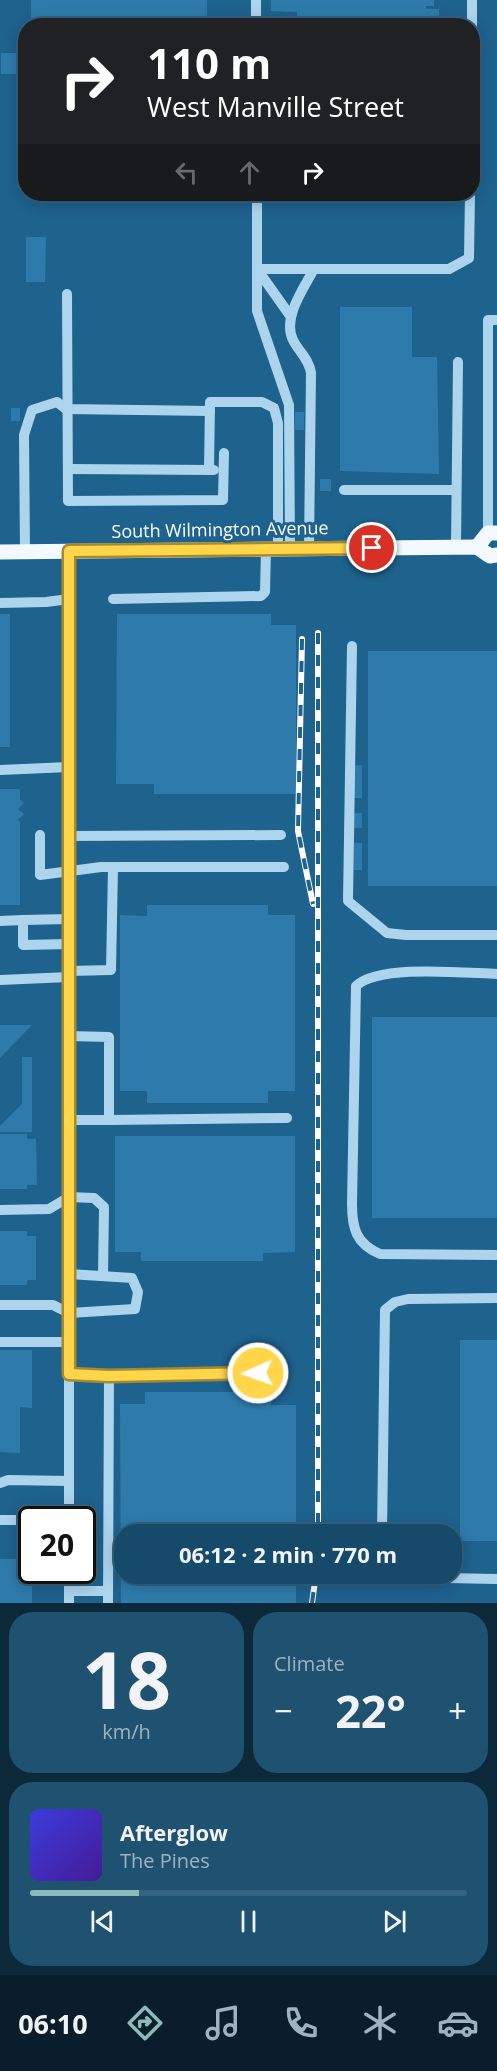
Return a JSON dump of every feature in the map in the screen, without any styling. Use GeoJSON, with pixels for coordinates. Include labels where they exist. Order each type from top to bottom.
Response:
{"type":"FeatureCollection","features":[{"type":"Feature","properties":{"kind":"main road"},"geometry":{"type":"LineString","coordinates":[[477,547],[493,533]]}},
{"type":"Feature","properties":{"kind":"main road","name":"South Wilmington Avenue"},"geometry":{"type":"LineString","coordinates":[[0,552],[477,547],[490,556],[497,555]]}},
{"type":"Feature","properties":{"kind":"street"},"geometry":{"type":"LineString","coordinates":[[256,0],[256,18]]}},
{"type":"Feature","properties":{"kind":"street"},"geometry":{"type":"LineString","coordinates":[[472,0],[472,18]]}},
{"type":"Feature","properties":{"kind":"street"},"geometry":{"type":"LineString","coordinates":[[113,599],[261,596],[265,592],[278,549],[289,405],[258,311],[257,201]]}},
{"type":"Feature","properties":{"kind":"street"},"geometry":{"type":"LineString","coordinates":[[257,269],[449,269],[469,258],[470,201]]}},
{"type":"Feature","properties":{"kind":"street"},"geometry":{"type":"LineString","coordinates":[[257,269],[291,316]]}},
{"type":"Feature","properties":{"kind":"street"},"geometry":{"type":"LineString","coordinates":[[309,549],[311,373],[309,364],[292,338],[291,316],[314,269]]}},
{"type":"Feature","properties":{"kind":"street"},"geometry":{"type":"LineString","coordinates":[[67,294],[68,501],[223,500],[224,453]]}},
{"type":"Feature","properties":{"kind":"street"},"geometry":{"type":"LineString","coordinates":[[493,533],[488,320],[497,320]]}},
{"type":"Feature","properties":{"kind":"street"},"geometry":{"type":"LineString","coordinates":[[456,547],[458,362]]}},
{"type":"Feature","properties":{"kind":"street"},"geometry":{"type":"LineString","coordinates":[[25,552],[24,435],[32,410],[57,402],[66,409],[210,411]]}},
{"type":"Feature","properties":{"kind":"street"},"geometry":{"type":"LineString","coordinates":[[209,470],[210,402],[262,402],[274,408],[278,423],[278,549]]}},
{"type":"Feature","properties":{"kind":"street"},"geometry":{"type":"LineString","coordinates":[[69,469],[224,470]]}},
{"type":"Feature","properties":{"kind":"street"},"geometry":{"type":"LineString","coordinates":[[344,490],[455,490]]}},
{"type":"Feature","properties":{"kind":"street"},"geometry":{"type":"LineString","coordinates":[[69,551],[69,1506]]}},
{"type":"Feature","properties":{"kind":"street"},"geometry":{"type":"LineString","coordinates":[[0,603],[69,599]]}},
{"type":"Feature","properties":{"kind":"street"},"geometry":{"type":"LineString","coordinates":[[352,646],[348,901],[387,933],[497,935]]}},
{"type":"Feature","properties":{"kind":"street"},"geometry":{"type":"LineString","coordinates":[[0,770],[69,767]]}},
{"type":"Feature","properties":{"kind":"street"},"geometry":{"type":"LineString","coordinates":[[40,835],[40,875],[113,867],[284,867]]}},
{"type":"Feature","properties":{"kind":"street"},"geometry":{"type":"LineString","coordinates":[[69,836],[281,835]]}},
{"type":"Feature","properties":{"kind":"street"},"geometry":{"type":"LineString","coordinates":[[0,980],[111,970],[113,867]]}},
{"type":"Feature","properties":{"kind":"street"},"geometry":{"type":"LineString","coordinates":[[0,921],[69,919]]}},
{"type":"Feature","properties":{"kind":"street"},"geometry":{"type":"LineString","coordinates":[[23,920],[23,945],[69,944]]}},
{"type":"Feature","properties":{"kind":"street"},"geometry":{"type":"LineString","coordinates":[[497,974],[392,972],[362,980],[356,986],[352,1204],[352,1224],[355,1234],[370,1250],[380,1254],[497,1255]]}},
{"type":"Feature","properties":{"kind":"street"},"geometry":{"type":"LineString","coordinates":[[69,1036],[109,1037],[109,1120]]}},
{"type":"Feature","properties":{"kind":"street"},"geometry":{"type":"LineString","coordinates":[[69,1120],[287,1118]]}},
{"type":"Feature","properties":{"kind":"street"},"geometry":{"type":"LineString","coordinates":[[0,1210],[49,1209],[69,1197],[94,1198],[104,1207],[103,1276]]}},
{"type":"Feature","properties":{"kind":"street"},"geometry":{"type":"LineString","coordinates":[[0,1305],[53,1305],[69,1312],[135,1309],[138,1292],[135,1280],[131,1277],[69,1274]]}},
{"type":"Feature","properties":{"kind":"street"},"geometry":{"type":"LineString","coordinates":[[382,1524],[385,1310],[395,1302],[408,1299],[497,1298]]}},
{"type":"Feature","properties":{"kind":"street"},"geometry":{"type":"LineString","coordinates":[[0,1342],[69,1342]]}},
{"type":"Feature","properties":{"kind":"street"},"geometry":{"type":"LineString","coordinates":[[69,1374],[109,1376],[258,1373]]}},
{"type":"Feature","properties":{"kind":"street"},"geometry":{"type":"LineString","coordinates":[[108,1603],[109,1376]]}},
{"type":"Feature","properties":{"kind":"street"},"geometry":{"type":"LineString","coordinates":[[0,1483],[8,1480],[69,1481]]}},
{"type":"Feature","properties":{"kind":"street"},"geometry":{"type":"LineString","coordinates":[[0,1520],[18,1520]]}},
{"type":"Feature","properties":{"kind":"street"},"geometry":{"type":"LineString","coordinates":[[462,1578],[497,1579]]}},
{"type":"Feature","properties":{"kind":"street"},"geometry":{"type":"LineString","coordinates":[[69,1584],[69,1603]]}},
{"type":"Feature","properties":{"kind":"street"},"geometry":{"type":"LineString","coordinates":[[69,1591],[108,1591]]}},
{"type":"Feature","properties":{"kind":"building"},"geometry":{"type":"Polygon","coordinates":[[[31,0],[207,0],[207,18],[31,18],[31,0]]]}},
{"type":"Feature","properties":{"kind":"building"},"geometry":{"type":"Polygon","coordinates":[[[271,0],[434,0],[434,6],[426,6],[426,9],[439,9],[439,18],[297,18],[297,12],[271,11],[271,0]]]}},
{"type":"Feature","properties":{"kind":"building"},"geometry":{"type":"Polygon","coordinates":[[[1,53],[18,53],[18,74],[1,74],[1,53]]]}},
{"type":"Feature","properties":{"kind":"building"},"geometry":{"type":"Polygon","coordinates":[[[402,201],[433,201],[433,202],[402,201]]]}},
{"type":"Feature","properties":{"kind":"building"},"geometry":{"type":"Polygon","coordinates":[[[26,237],[46,237],[45,282],[26,282],[26,237]]]}},
{"type":"Feature","properties":{"kind":"building"},"geometry":{"type":"Polygon","coordinates":[[[340,307],[412,307],[412,357],[437,357],[439,474],[340,471],[340,307]]]}},
{"type":"Feature","properties":{"kind":"building"},"geometry":{"type":"Polygon","coordinates":[[[11,408],[20,408],[20,421],[11,421],[11,408]]]}},
{"type":"Feature","properties":{"kind":"building"},"geometry":{"type":"Polygon","coordinates":[[[295,412],[304,412],[304,430],[295,430],[295,412]]]}},
{"type":"Feature","properties":{"kind":"building"},"geometry":{"type":"Polygon","coordinates":[[[320,479],[331,479],[331,491],[320,491],[320,479]]]}},
{"type":"Feature","properties":{"kind":"building"},"geometry":{"type":"Polygon","coordinates":[[[0,614],[10,614],[10,747],[0,747],[0,614]]]}},
{"type":"Feature","properties":{"kind":"building"},"geometry":{"type":"Polygon","coordinates":[[[117,614],[271,614],[271,625],[296,625],[296,794],[154,794],[154,784],[116,784],[117,614]]]}},
{"type":"Feature","properties":{"kind":"building"},"geometry":{"type":"Polygon","coordinates":[[[368,651],[497,651],[497,886],[368,886],[368,651]]]}},
{"type":"Feature","properties":{"kind":"building"},"geometry":{"type":"Polygon","coordinates":[[[362,765],[362,798],[354,798],[354,766],[362,765]]]}},
{"type":"Feature","properties":{"kind":"building"},"geometry":{"type":"Polygon","coordinates":[[[0,789],[20,789],[20,800],[24,803],[18,809],[24,814],[18,820],[20,822],[20,905],[0,905],[0,789]]]}},
{"type":"Feature","properties":{"kind":"building"},"geometry":{"type":"Polygon","coordinates":[[[354,813],[362,813],[362,828],[354,828],[354,813]]]}},
{"type":"Feature","properties":{"kind":"building"},"geometry":{"type":"Polygon","coordinates":[[[354,843],[362,843],[362,870],[354,870],[354,843]]]}},
{"type":"Feature","properties":{"kind":"building"},"geometry":{"type":"Polygon","coordinates":[[[147,905],[268,905],[268,915],[295,915],[295,1091],[268,1091],[268,1103],[147,1103],[147,1091],[120,1091],[120,915],[147,916],[147,905]]]}},
{"type":"Feature","properties":{"kind":"building"},"geometry":{"type":"Polygon","coordinates":[[[372,1017],[497,1017],[497,1218],[372,1218],[372,1017]]]}},
{"type":"Feature","properties":{"kind":"building"},"geometry":{"type":"Polygon","coordinates":[[[0,1025],[32,1025],[0,1058],[0,1025]]]}},
{"type":"Feature","properties":{"kind":"building"},"geometry":{"type":"Polygon","coordinates":[[[22,1057],[32,1057],[32,1132],[0,1132],[0,1126],[22,1104],[22,1057]]]}},
{"type":"Feature","properties":{"kind":"building"},"geometry":{"type":"Polygon","coordinates":[[[0,1134],[27,1134],[27,1139],[36,1139],[37,1185],[27,1185],[27,1189],[0,1189],[0,1134]]]}},
{"type":"Feature","properties":{"kind":"building"},"geometry":{"type":"Polygon","coordinates":[[[115,1136],[295,1136],[295,1252],[263,1253],[263,1261],[141,1261],[141,1252],[115,1252],[115,1136]]]}},
{"type":"Feature","properties":{"kind":"building"},"geometry":{"type":"Polygon","coordinates":[[[0,1231],[27,1231],[27,1236],[36,1236],[36,1280],[27,1280],[27,1285],[0,1285],[0,1231]]]}},
{"type":"Feature","properties":{"kind":"building"},"geometry":{"type":"Polygon","coordinates":[[[460,1340],[497,1340],[497,1541],[462,1541],[462,1524],[460,1524],[460,1340]]]}},
{"type":"Feature","properties":{"kind":"building"},"geometry":{"type":"Polygon","coordinates":[[[0,1350],[32,1350],[32,1408],[20,1407],[20,1453],[0,1452],[0,1350]]]}},
{"type":"Feature","properties":{"kind":"building"},"geometry":{"type":"Polygon","coordinates":[[[245,1383],[258,1383],[258,1392],[271,1392],[271,1405],[296,1405],[296,1524],[121,1524],[120,1404],[145,1404],[145,1392],[245,1392],[245,1383]]]}},
{"type":"Feature","properties":{"kind":"building"},"geometry":{"type":"Polygon","coordinates":[[[0,1559],[18,1559],[18,1584],[32,1584],[32,1603],[0,1603],[0,1559]]]}},
{"type":"Feature","properties":{"kind":"building"},"geometry":{"type":"Polygon","coordinates":[[[121,1584],[296,1584],[296,1603],[121,1603],[121,1584]]]}},
{"type":"Feature","properties":{"kind":"railway"},"geometry":{"type":"LineString","coordinates":[[318,633],[318,1524]]}},
{"type":"Feature","properties":{"kind":"railway"},"geometry":{"type":"LineString","coordinates":[[302,639],[298,831],[313,904]]}},
{"type":"Feature","properties":{"kind":"railway"},"geometry":{"type":"LineString","coordinates":[[312,1603],[315,1584]]}},
{"type":"Feature","properties":{"kind":"route"},"geometry":{"type":"LineString","coordinates":[[258,1373],[183,1376],[69,1374],[69,551],[372,548]]}}]}
